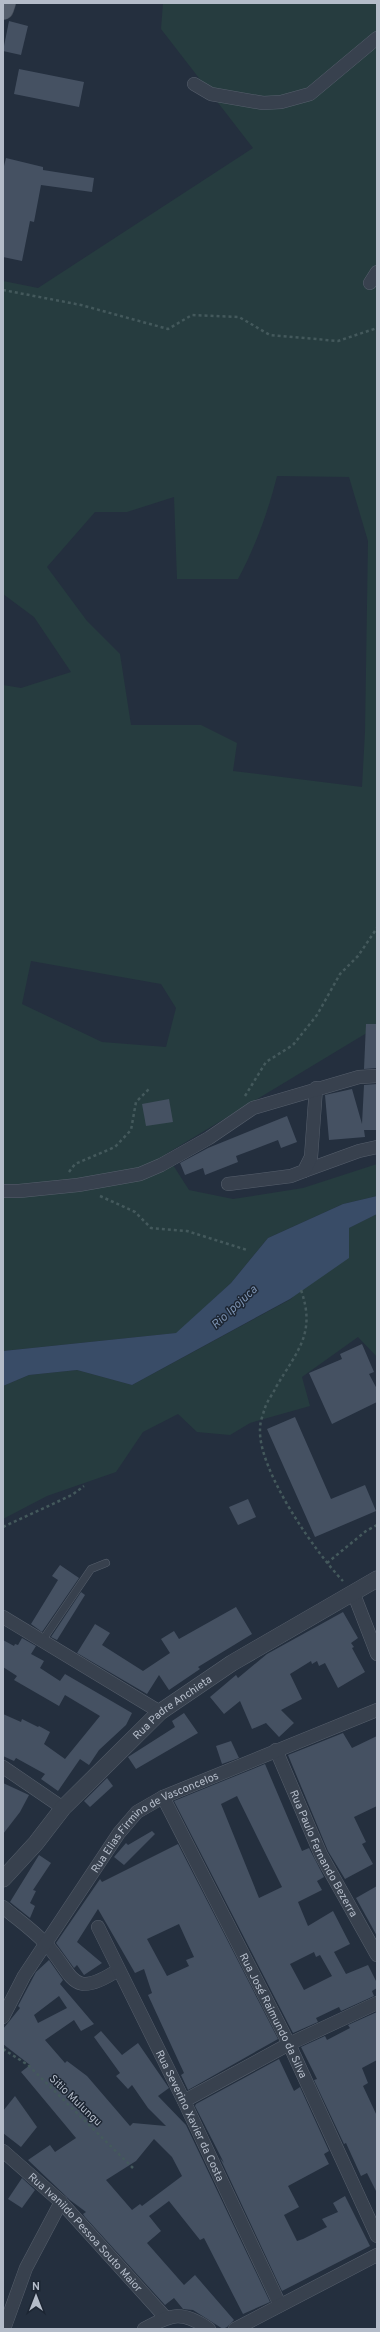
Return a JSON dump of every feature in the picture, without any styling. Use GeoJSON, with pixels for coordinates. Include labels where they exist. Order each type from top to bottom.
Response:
{"type":"FeatureCollection","features":[{"type":"Feature","properties":{"kind":"main road"},"geometry":{"type":"LineString","coordinates":[[3,10],[5,3]]}},
{"type":"Feature","properties":{"kind":"street"},"geometry":{"type":"LineString","coordinates":[[194,84],[211,94],[263,103],[281,102],[310,94],[377,38]]}},
{"type":"Feature","properties":{"kind":"street"},"geometry":{"type":"LineString","coordinates":[[370,284],[377,272]]}},
{"type":"Feature","properties":{"kind":"street"},"geometry":{"type":"LineString","coordinates":[[3,1191],[19,1191],[78,1185],[140,1174],[161,1165],[209,1138],[253,1108],[316,1088],[359,1077],[377,1076]]}},
{"type":"Feature","properties":{"kind":"street"},"geometry":{"type":"LineString","coordinates":[[304,1171],[311,1157],[316,1088]]}},
{"type":"Feature","properties":{"kind":"street"},"geometry":{"type":"LineString","coordinates":[[228,1184],[291,1176],[359,1151],[377,1147]]}},
{"type":"Feature","properties":{"kind":"street","name":"Rua Padre Anchieta"},"geometry":{"type":"LineString","coordinates":[[3,1879],[36,1843],[63,1808],[160,1712],[232,1662],[377,1579]]}},
{"type":"Feature","properties":{"kind":"street"},"geometry":{"type":"LineString","coordinates":[[353,1592],[377,1654]]}},
{"type":"Feature","properties":{"kind":"street"},"geometry":{"type":"LineString","coordinates":[[3,1617],[160,1712]]}},
{"type":"Feature","properties":{"kind":"street","name":"Rua Elias Firmino de Vasconcelos"},"geometry":{"type":"LineString","coordinates":[[3,2018],[24,1976],[45,1943],[119,1833],[137,1812],[163,1798],[276,1750],[377,1710]]}},
{"type":"Feature","properties":{"kind":"street","name":"Rua Paulo Fernando Bezerra"},"geometry":{"type":"LineString","coordinates":[[276,1750],[320,1855],[377,1955]]}},
{"type":"Feature","properties":{"kind":"street"},"geometry":{"type":"LineString","coordinates":[[3,1767],[63,1808]]}},
{"type":"Feature","properties":{"kind":"street","name":"Rua José Raimundo da Silva"},"geometry":{"type":"LineString","coordinates":[[163,1798],[289,2044],[377,2236]]}},
{"type":"Feature","properties":{"kind":"street"},"geometry":{"type":"LineString","coordinates":[[3,1907],[45,1943],[72,1979],[81,1983],[93,1984],[118,1970]]}},
{"type":"Feature","properties":{"kind":"street","name":"Rua Severino Xavier da Costa"},"geometry":{"type":"LineString","coordinates":[[98,1926],[118,1970],[184,2101],[280,2305]]}},
{"type":"Feature","properties":{"kind":"street"},"geometry":{"type":"LineString","coordinates":[[184,2101],[289,2044],[377,2004]]}},
{"type":"Feature","properties":{"kind":"street","name":"Rua Ivanildo Pessoa Souto Maior"},"geometry":{"type":"LineString","coordinates":[[3,2151],[61,2202],[165,2317]]}},
{"type":"Feature","properties":{"kind":"street"},"geometry":{"type":"LineString","coordinates":[[4,2329],[26,2268],[61,2202]]}},
{"type":"Feature","properties":{"kind":"street"},"geometry":{"type":"LineString","coordinates":[[235,2329],[377,2255]]}},
{"type":"Feature","properties":{"kind":"street"},"geometry":{"type":"LineString","coordinates":[[144,2329],[165,2317],[185,2316],[209,2329]]}},
{"type":"Feature","properties":{"kind":"lane"},"geometry":{"type":"LineString","coordinates":[[42,1641],[91,1570],[106,1563]]}},
{"type":"Feature","properties":{"kind":"path"},"geometry":{"type":"LineString","coordinates":[[3,290],[81,305],[168,329],[192,315],[240,317],[270,335],[338,341],[377,328]]}},
{"type":"Feature","properties":{"kind":"path"},"geometry":{"type":"LineString","coordinates":[[242,1100],[266,1062],[293,1045],[316,1015],[340,974],[358,956],[377,928]]}},
{"type":"Feature","properties":{"kind":"path"},"geometry":{"type":"LineString","coordinates":[[57,1187],[75,1164],[115,1147],[131,1130],[136,1102],[150,1088]]}},
{"type":"Feature","properties":{"kind":"path"},"geometry":{"type":"LineString","coordinates":[[78,1185],[135,1212],[151,1228],[187,1231],[247,1250]]}},
{"type":"Feature","properties":{"kind":"path"},"geometry":{"type":"LineString","coordinates":[[301,1290],[307,1307],[308,1318],[305,1337],[265,1406],[260,1429],[264,1454],[273,1477],[300,1524],[327,1563],[353,1592]]}},
{"type":"Feature","properties":{"kind":"path"},"geometry":{"type":"LineString","coordinates":[[3,1527],[72,1495],[84,1486]]}},
{"type":"Feature","properties":{"kind":"path"},"geometry":{"type":"LineString","coordinates":[[327,1563],[366,1531],[377,1525]]}},
{"type":"Feature","properties":{"kind":"path","name":"Sitio Mulungu"},"geometry":{"type":"LineString","coordinates":[[3,2050],[28,2065],[133,2168]]}},
{"type":"Feature","properties":{"kind":"green space"},"geometry":{"type":"Polygon","coordinates":[[[163,3],[377,3],[377,1031],[365,1034],[166,1154],[189,1190],[233,1199],[303,1188],[377,1164],[377,1196],[343,1204],[268,1238],[231,1283],[177,1333],[3,1351],[3,685],[21,688],[71,672],[34,617],[3,594],[3,281],[38,288],[253,148],[161,29],[163,3]],[[277,476],[261,528],[238,579],[177,579],[174,497],[127,512],[95,512],[47,567],[87,621],[120,654],[131,725],[201,725],[237,743],[233,771],[362,787],[365,732],[368,541],[349,477],[277,476]],[[31,961],[22,1004],[102,1042],[166,1047],[176,1008],[161,984],[31,961]]]}},
{"type":"Feature","properties":{"kind":"green space"},"geometry":{"type":"Polygon","coordinates":[[[377,1214],[377,1357],[358,1337],[302,1377],[310,1406],[250,1423],[230,1435],[197,1432],[178,1414],[143,1432],[116,1472],[47,1496],[3,1519],[3,1386],[29,1375],[77,1370],[132,1385],[291,1299],[349,1228],[377,1214]]]}},
{"type":"Feature","properties":{"kind":"water","name":"Rio Ipojuca"},"geometry":{"type":"Polygon","coordinates":[[[377,1196],[377,1214],[349,1228],[349,1258],[290,1299],[132,1385],[77,1370],[29,1375],[3,1386],[3,1351],[176,1333],[231,1283],[268,1238],[343,1204],[377,1196]]]}},
{"type":"Feature","properties":{"kind":"building"},"geometry":{"type":"Polygon","coordinates":[[[9,21],[28,26],[21,55],[3,51],[9,21]]]}},
{"type":"Feature","properties":{"kind":"building"},"geometry":{"type":"Polygon","coordinates":[[[19,69],[84,82],[79,107],[14,94],[19,69]]]}},
{"type":"Feature","properties":{"kind":"building"},"geometry":{"type":"Polygon","coordinates":[[[6,158],[43,167],[43,170],[94,178],[92,192],[41,185],[34,222],[30,221],[22,261],[3,257],[3,170],[6,158]]]}},
{"type":"Feature","properties":{"kind":"building"},"geometry":{"type":"Polygon","coordinates":[[[366,1024],[377,1024],[377,1068],[364,1069],[366,1024]]]}},
{"type":"Feature","properties":{"kind":"building"},"geometry":{"type":"Polygon","coordinates":[[[377,1084],[377,1130],[364,1130],[365,1137],[329,1140],[325,1095],[352,1089],[362,1124],[364,1085],[377,1084]]]}},
{"type":"Feature","properties":{"kind":"building"},"geometry":{"type":"Polygon","coordinates":[[[169,1099],[173,1122],[146,1126],[142,1104],[169,1099]]]}},
{"type":"Feature","properties":{"kind":"building"},"geometry":{"type":"Polygon","coordinates":[[[287,1116],[297,1142],[281,1148],[278,1140],[236,1156],[238,1162],[205,1175],[203,1168],[185,1175],[180,1163],[208,1148],[287,1116]]]}},
{"type":"Feature","properties":{"kind":"building"},"geometry":{"type":"Polygon","coordinates":[[[362,1344],[374,1372],[369,1374],[377,1389],[377,1402],[332,1424],[309,1373],[342,1359],[340,1354],[362,1344]]]}},
{"type":"Feature","properties":{"kind":"building"},"geometry":{"type":"Polygon","coordinates":[[[295,1417],[331,1499],[365,1485],[376,1511],[315,1537],[267,1429],[295,1417]]]}},
{"type":"Feature","properties":{"kind":"building"},"geometry":{"type":"Polygon","coordinates":[[[248,1499],[256,1517],[238,1525],[229,1507],[248,1499]]]}},
{"type":"Feature","properties":{"kind":"building"},"geometry":{"type":"Polygon","coordinates":[[[60,1565],[79,1578],[42,1632],[31,1624],[58,1580],[52,1576],[60,1565]]]}},
{"type":"Feature","properties":{"kind":"building"},"geometry":{"type":"Polygon","coordinates":[[[81,1592],[85,1595],[57,1640],[51,1637],[81,1592]]]}},
{"type":"Feature","properties":{"kind":"building"},"geometry":{"type":"Polygon","coordinates":[[[236,1607],[252,1634],[198,1667],[200,1669],[169,1690],[159,1675],[147,1694],[77,1653],[95,1624],[110,1633],[102,1645],[143,1671],[170,1653],[161,1639],[174,1631],[179,1639],[236,1607]]]}},
{"type":"Feature","properties":{"kind":"building"},"geometry":{"type":"Polygon","coordinates":[[[343,1612],[358,1638],[351,1643],[354,1647],[352,1648],[365,1672],[338,1688],[325,1663],[319,1666],[317,1661],[312,1664],[311,1661],[290,1674],[302,1699],[281,1710],[294,1723],[279,1737],[266,1723],[252,1729],[240,1701],[224,1714],[210,1697],[236,1675],[238,1678],[267,1654],[343,1612]]]}},
{"type":"Feature","properties":{"kind":"building"},"geometry":{"type":"Polygon","coordinates":[[[22,1638],[36,1646],[31,1654],[44,1661],[40,1668],[60,1681],[65,1674],[132,1713],[126,1725],[99,1750],[89,1765],[80,1759],[58,1791],[41,1779],[45,1774],[16,1758],[14,1761],[3,1756],[3,1714],[21,1722],[22,1719],[50,1732],[44,1744],[65,1759],[100,1716],[65,1695],[59,1706],[14,1680],[17,1676],[3,1667],[3,1640],[14,1646],[15,1644],[18,1645],[22,1638]]]}},
{"type":"Feature","properties":{"kind":"building"},"geometry":{"type":"Polygon","coordinates":[[[184,1713],[198,1733],[136,1769],[128,1757],[175,1727],[172,1721],[184,1713]]]}},
{"type":"Feature","properties":{"kind":"building"},"geometry":{"type":"Polygon","coordinates":[[[343,1733],[352,1748],[377,1736],[377,1806],[354,1817],[366,1842],[362,1844],[373,1864],[345,1879],[328,1851],[288,1755],[343,1733]]]}},
{"type":"Feature","properties":{"kind":"building"},"geometry":{"type":"Polygon","coordinates":[[[231,1741],[239,1758],[222,1764],[216,1746],[231,1741]]]}},
{"type":"Feature","properties":{"kind":"building"},"geometry":{"type":"Polygon","coordinates":[[[265,1764],[302,1851],[309,1848],[324,1877],[317,1881],[322,1890],[298,1902],[308,1926],[333,1911],[350,1944],[334,1952],[346,1974],[368,1965],[377,1983],[377,1988],[372,1991],[374,1996],[341,2011],[339,2007],[316,2018],[318,2022],[293,2033],[174,1801],[265,1764]],[[237,1796],[221,1804],[259,1898],[282,1887],[237,1796]],[[314,1952],[290,1964],[304,1990],[332,1976],[320,1955],[316,1957],[314,1952]]]}},
{"type":"Feature","properties":{"kind":"building"},"geometry":{"type":"Polygon","coordinates":[[[107,1778],[113,1786],[90,1807],[84,1801],[107,1778]]]}},
{"type":"Feature","properties":{"kind":"building"},"geometry":{"type":"Polygon","coordinates":[[[3,1783],[29,1795],[20,1812],[3,1834],[3,1783]]]}},
{"type":"Feature","properties":{"kind":"building"},"geometry":{"type":"Polygon","coordinates":[[[152,1831],[155,1834],[124,1865],[114,1857],[126,1843],[128,1845],[152,1831]]]}},
{"type":"Feature","properties":{"kind":"building"},"geometry":{"type":"Polygon","coordinates":[[[178,1844],[278,2039],[188,2090],[181,2075],[184,2073],[148,1995],[152,1993],[144,1969],[135,1973],[98,1909],[77,1942],[102,1963],[84,1975],[77,1965],[74,1968],[56,1943],[100,1879],[102,1882],[178,1844]],[[179,1924],[147,1939],[167,1976],[189,1966],[186,1960],[194,1957],[179,1924]]]}},
{"type":"Feature","properties":{"kind":"building"},"geometry":{"type":"Polygon","coordinates":[[[39,1855],[51,1863],[33,1890],[36,1891],[30,1903],[35,1906],[30,1918],[10,1902],[39,1855]]]}},
{"type":"Feature","properties":{"kind":"building"},"geometry":{"type":"Polygon","coordinates":[[[377,1886],[377,1936],[356,1898],[377,1886]]]}},
{"type":"Feature","properties":{"kind":"building"},"geometry":{"type":"Polygon","coordinates":[[[49,1960],[63,1980],[60,1984],[94,2024],[81,2031],[74,2020],[45,2040],[65,2063],[67,2061],[87,2076],[130,2126],[133,2123],[166,2126],[148,2108],[132,2085],[128,2089],[116,2076],[120,2073],[94,2037],[101,2031],[122,2055],[138,2043],[169,2088],[158,2096],[186,2125],[270,2302],[243,2314],[204,2238],[200,2240],[169,2201],[149,2216],[161,2231],[147,2243],[184,2285],[195,2275],[234,2320],[223,2329],[193,2310],[183,2309],[174,2298],[165,2305],[85,2217],[83,2214],[86,2212],[70,2200],[28,2160],[50,2145],[55,2152],[76,2138],[21,2072],[30,2065],[3,2044],[3,2029],[20,2008],[18,2006],[36,1972],[49,1960]],[[59,1996],[34,2015],[38,2023],[67,2008],[59,1996]],[[154,2139],[136,2161],[106,2180],[132,2210],[140,2204],[142,2206],[182,2176],[172,2157],[154,2139]]]}},
{"type":"Feature","properties":{"kind":"building"},"geometry":{"type":"Polygon","coordinates":[[[377,2012],[377,2060],[362,2068],[368,2083],[363,2086],[377,2116],[377,2193],[367,2173],[361,2176],[346,2143],[344,2144],[314,2080],[317,2079],[301,2047],[325,2036],[327,2040],[350,2028],[348,2025],[377,2012]]]}},
{"type":"Feature","properties":{"kind":"building"},"geometry":{"type":"Polygon","coordinates":[[[279,2059],[294,2091],[300,2087],[329,2151],[324,2154],[329,2164],[288,2186],[299,2207],[284,2215],[297,2241],[327,2227],[322,2219],[338,2212],[333,2203],[345,2196],[370,2246],[282,2291],[220,2158],[224,2163],[195,2106],[196,2104],[279,2059]]]}},
{"type":"Feature","properties":{"kind":"building"},"geometry":{"type":"Polygon","coordinates":[[[15,2096],[37,2127],[21,2147],[3,2133],[3,2111],[15,2096]]]}},
{"type":"Feature","properties":{"kind":"building"},"geometry":{"type":"Polygon","coordinates":[[[22,2178],[35,2190],[22,2208],[8,2199],[22,2178]]]}}]}
